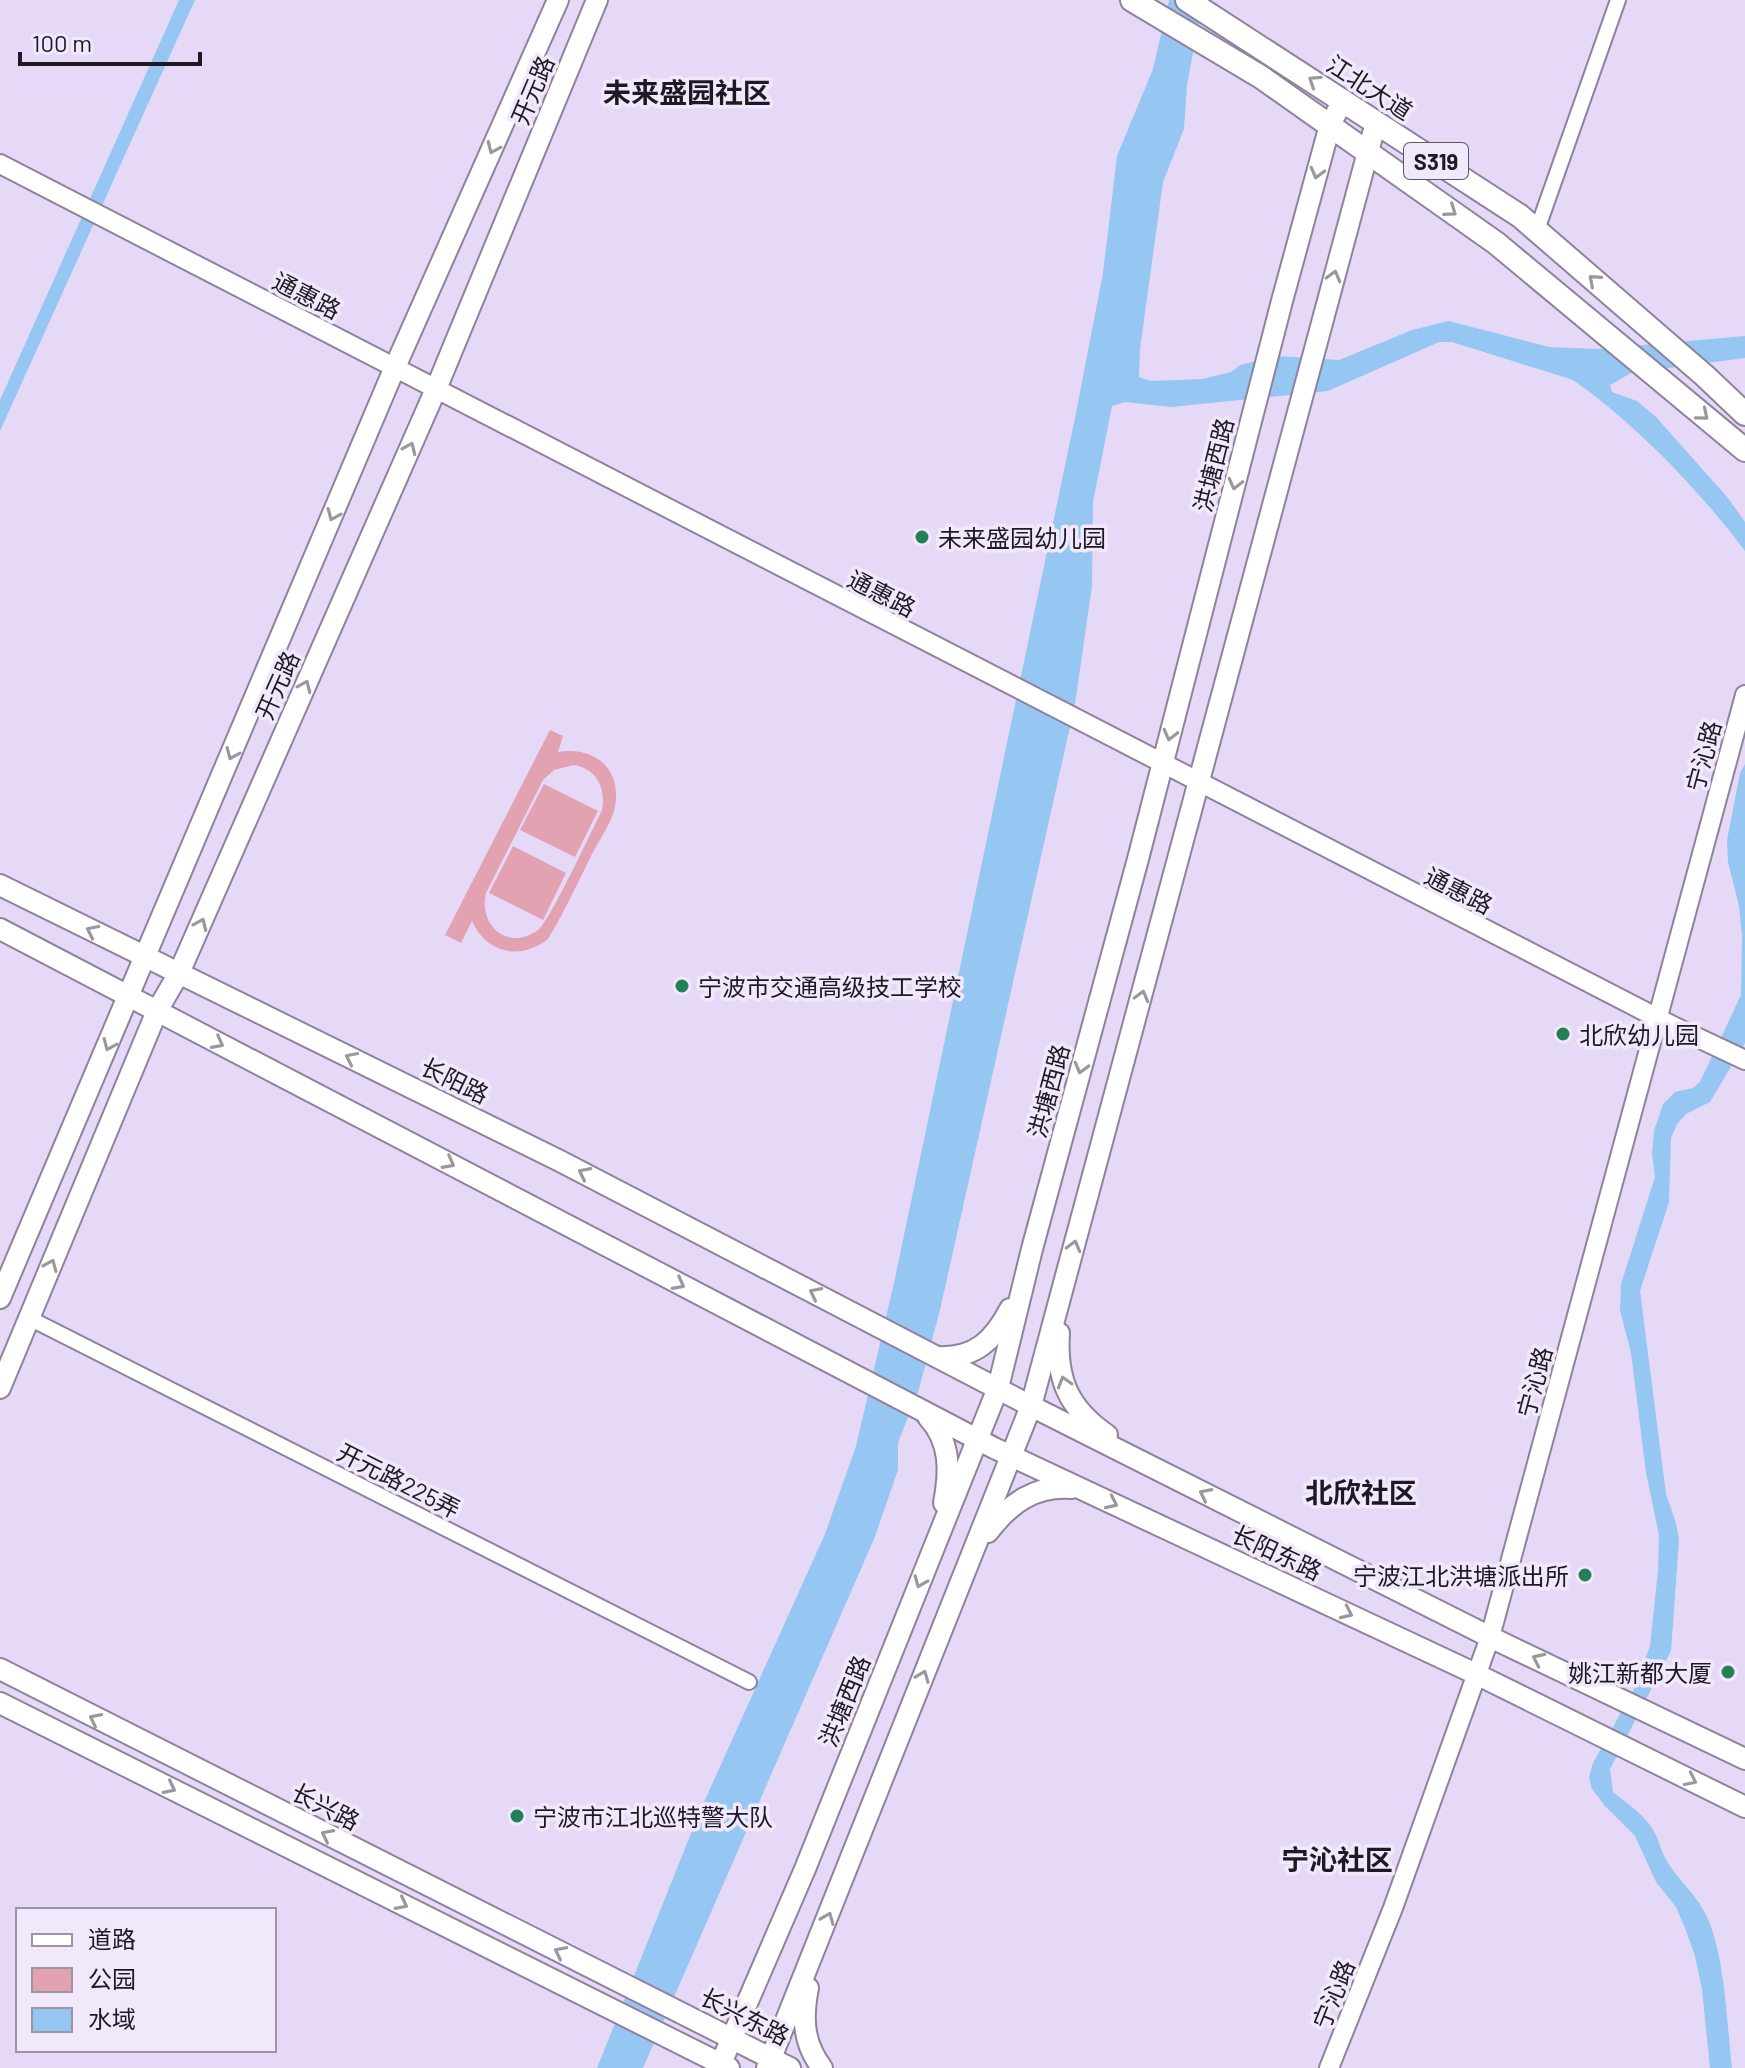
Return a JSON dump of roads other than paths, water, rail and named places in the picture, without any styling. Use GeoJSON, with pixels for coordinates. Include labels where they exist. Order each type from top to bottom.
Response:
{"type":"FeatureCollection","features":[{"type":"Feature","properties":{"kind":"main road","name":"开元路"},"geometry":{"type":"LineString","coordinates":[[0,1298],[395,367],[558,0]]}},
{"type":"Feature","properties":{"kind":"main road","name":"开元路"},"geometry":{"type":"LineString","coordinates":[[0,1388],[157,1011],[179,973],[436,389],[597,0]]}},
{"type":"Feature","properties":{"kind":"main road","name":"S319"},"geometry":{"type":"LineString","coordinates":[[1132,0],[1261,77],[1496,243],[1745,450]]}},
{"type":"Feature","properties":{"kind":"main road","name":"江北大道"},"geometry":{"type":"LineString","coordinates":[[1196,6],[1520,216],[1745,414]]}},
{"type":"Feature","properties":{"kind":"main road","name":"洪塘西路"},"geometry":{"type":"LineString","coordinates":[[723,2067],[732,2038],[805,1869],[998,1388],[1268,355],[1330,125],[1343,100]]}},
{"type":"Feature","properties":{"kind":"main road"},"geometry":{"type":"LineString","coordinates":[[777,2065],[815,1949],[1031,1406],[1376,122]]}},
{"type":"Feature","properties":{"kind":"main road","name":"长阳路"},"geometry":{"type":"LineString","coordinates":[[0,885],[560,1161],[934,1355]]}},
{"type":"Feature","properties":{"kind":"main road"},"geometry":{"type":"LineString","coordinates":[[0,929],[157,1011]]}},
{"type":"Feature","properties":{"kind":"main road","name":"长阳东路"},"geometry":{"type":"LineString","coordinates":[[157,1011],[1012,1457],[1476,1674],[1745,1807]]}},
{"type":"Feature","properties":{"kind":"main road"},"geometry":{"type":"LineString","coordinates":[[934,1355],[969,1353],[984,1347],[1003,1321],[1026,1272]]}},
{"type":"Feature","properties":{"kind":"main road"},"geometry":{"type":"LineString","coordinates":[[1064,1285],[1058,1356],[1069,1399],[1098,1428],[1160,1471]]}},
{"type":"Feature","properties":{"kind":"main road","name":"长阳东路"},"geometry":{"type":"LineString","coordinates":[[934,1355],[1490,1637],[1745,1759]]}},
{"type":"Feature","properties":{"kind":"main road"},"geometry":{"type":"LineString","coordinates":[[919,1409],[939,1429],[948,1457],[938,1537]]}},
{"type":"Feature","properties":{"kind":"main road"},"geometry":{"type":"LineString","coordinates":[[974,1551],[1013,1504],[1049,1488],[1081,1489]]}},
{"type":"Feature","properties":{"kind":"main road","name":"长兴路"},"geometry":{"type":"LineString","coordinates":[[0,1669],[676,2010]]}},
{"type":"Feature","properties":{"kind":"main road"},"geometry":{"type":"LineString","coordinates":[[0,1703],[723,2067]]}},
{"type":"Feature","properties":{"kind":"main road"},"geometry":{"type":"LineString","coordinates":[[815,1949],[805,2003],[804,2034],[822,2068]]}},
{"type":"Feature","properties":{"kind":"main road","name":"长兴东路"},"geometry":{"type":"LineString","coordinates":[[676,2010],[777,2065]]}},
{"type":"Feature","properties":{"kind":"street"},"geometry":{"type":"LineString","coordinates":[[1537,230],[1618,0]]}},
{"type":"Feature","properties":{"kind":"street","name":"通惠路"},"geometry":{"type":"LineString","coordinates":[[0,164],[1162,765],[1656,1018],[1745,1060]]}},
{"type":"Feature","properties":{"kind":"street","name":"宁沁路"},"geometry":{"type":"LineString","coordinates":[[1329,2068],[1395,1903],[1490,1637],[1745,695]]}},
{"type":"Feature","properties":{"kind":"street","name":"开元路225弄"},"geometry":{"type":"LineString","coordinates":[[29,1318],[749,1682]]}},
{"type":"Feature","properties":{"kind":"water"},"geometry":{"type":"Polygon","coordinates":[[[179,0],[195,0],[0,431],[0,400],[179,0]]]}},
{"type":"Feature","properties":{"kind":"water"},"geometry":{"type":"Polygon","coordinates":[[[1169,0],[1203,0],[1187,85],[1184,129],[1163,182],[1140,349],[1139,377],[1151,381],[1202,379],[1278,356],[1339,360],[1412,330],[1449,321],[1549,347],[1598,349],[1745,336],[1745,358],[1631,373],[1610,385],[1612,392],[1637,401],[1656,417],[1728,498],[1745,522],[1745,551],[1708,505],[1643,437],[1573,380],[1452,342],[1439,342],[1328,391],[1171,407],[1125,402],[1112,406],[1093,502],[1092,586],[1075,704],[940,1310],[919,1389],[898,1443],[898,1470],[874,1539],[643,2068],[597,2068],[700,1811],[825,1534],[856,1446],[894,1283],[1076,413],[1103,273],[1117,156],[1153,69],[1169,0]]]}},
{"type":"Feature","properties":{"kind":"water"},"geometry":{"type":"Polygon","coordinates":[[[1745,764],[1745,1043],[1710,1102],[1686,1114],[1671,1138],[1669,1202],[1640,1291],[1666,1494],[1679,1540],[1671,1651],[1610,1769],[1613,1792],[1652,1828],[1666,1860],[1699,1902],[1713,1933],[1724,1991],[1732,2068],[1710,2068],[1702,1989],[1685,1928],[1676,1907],[1656,1882],[1635,1836],[1605,1806],[1592,1789],[1589,1777],[1593,1763],[1634,1689],[1650,1646],[1658,1570],[1659,1535],[1646,1473],[1631,1353],[1620,1310],[1621,1284],[1655,1177],[1652,1154],[1654,1131],[1663,1104],[1675,1092],[1693,1088],[1700,1082],[1741,995],[1742,936],[1739,906],[1728,862],[1727,840],[1740,773],[1745,764]]]}},
{"type":"Feature","properties":{"kind":"place","name":"未来盛园幼儿园"},"geometry":{"type":"Point","coordinates":[922,537]}},
{"type":"Feature","properties":{"kind":"place","name":"宁波市交通高级技工学校"},"geometry":{"type":"Point","coordinates":[682,986]}},
{"type":"Feature","properties":{"kind":"place","name":"北欣幼儿园"},"geometry":{"type":"Point","coordinates":[1563,1034]}},
{"type":"Feature","properties":{"kind":"place","name":"宁波江北洪塘派出所"},"geometry":{"type":"Point","coordinates":[1585,1575]}},
{"type":"Feature","properties":{"kind":"place","name":"姚江新都大厦"},"geometry":{"type":"Point","coordinates":[1728,1672]}},
{"type":"Feature","properties":{"kind":"place","name":"宁波市江北巡特警大队"},"geometry":{"type":"Point","coordinates":[517,1816]}},
{"type":"Feature","properties":{"kind":"district","name":"未来盛园社区"},"geometry":{"type":"Point","coordinates":[687,92]}},
{"type":"Feature","properties":{"kind":"district","name":"北欣社区"},"geometry":{"type":"Point","coordinates":[1361,1492]}},
{"type":"Feature","properties":{"kind":"district","name":"宁沁社区"},"geometry":{"type":"Point","coordinates":[1337,1859]}}]}
